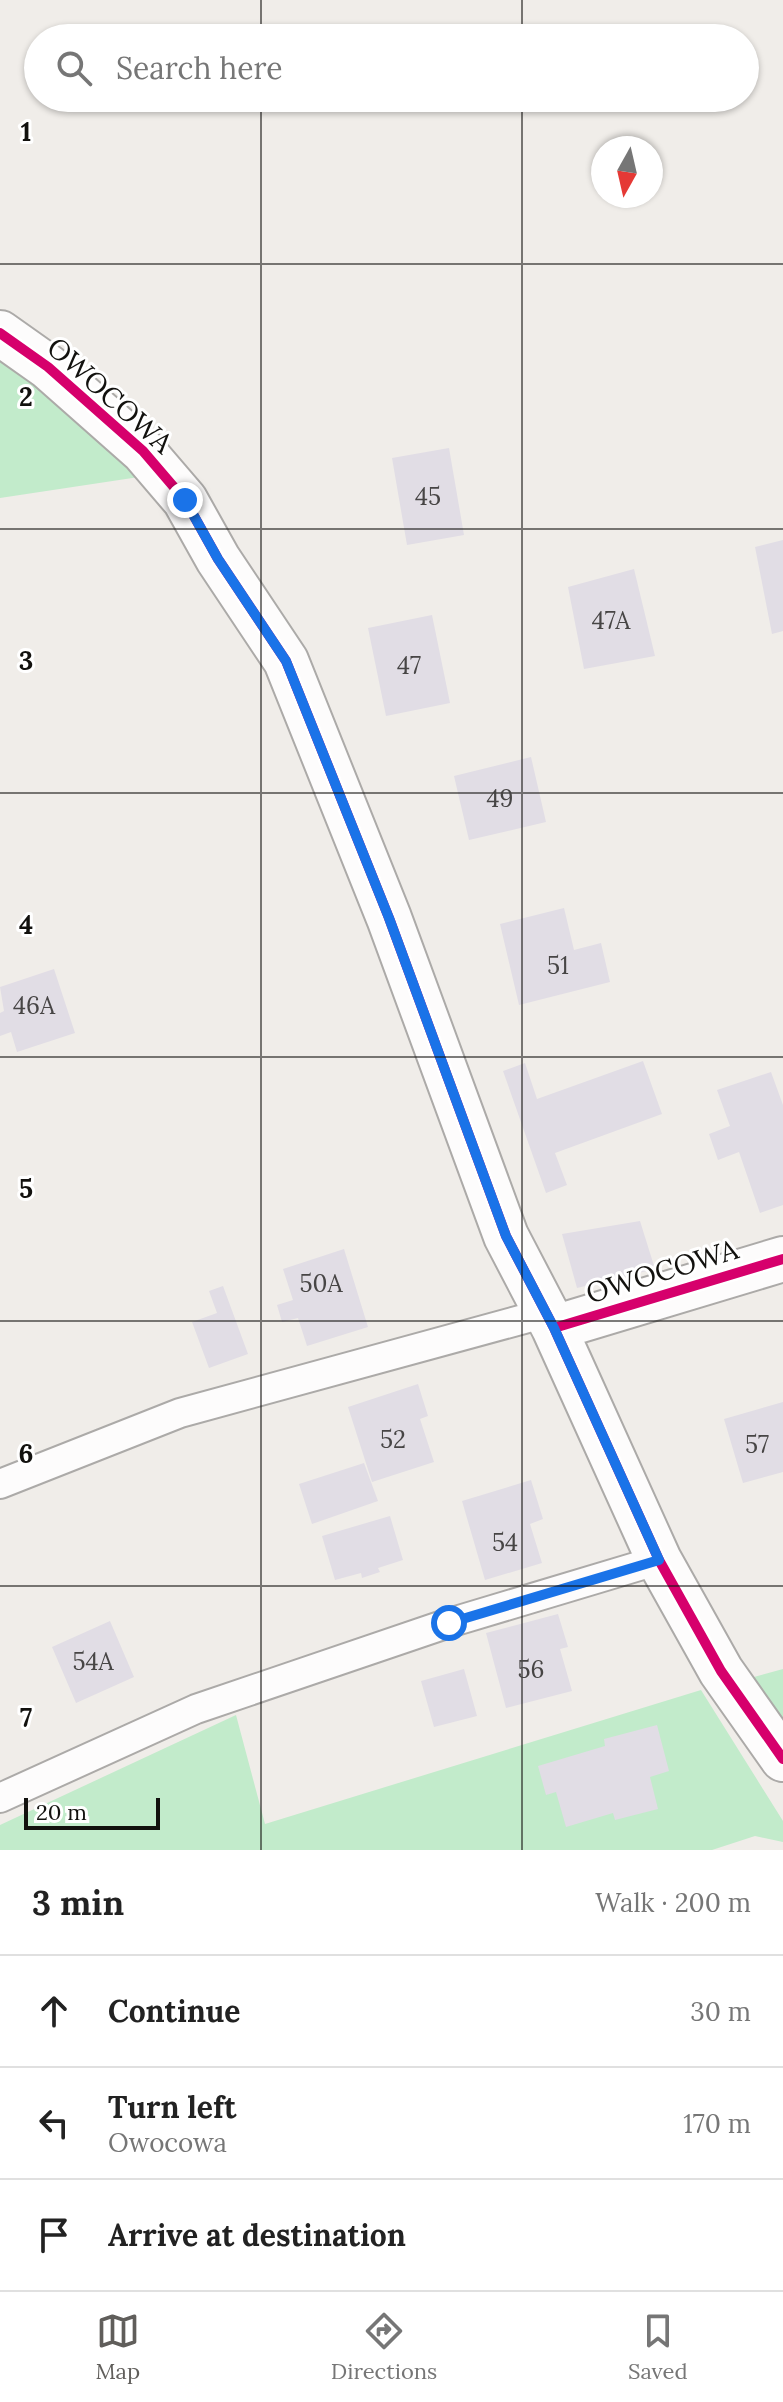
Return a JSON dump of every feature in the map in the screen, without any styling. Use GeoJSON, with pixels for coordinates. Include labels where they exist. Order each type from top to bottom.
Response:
{"type":"FeatureCollection","features":[{"type":"Feature","properties":{"kind":"street","name":"OWOCOWA"},"geometry":{"type":"LineString","coordinates":[[0,333],[48,367],[151,461],[185,500],[218,559],[286,661],[389,918],[506,1236],[550,1321],[659,1560],[721,1671],[783,1759]]}},
{"type":"Feature","properties":{"kind":"street","name":"OWOCOWA"},"geometry":{"type":"LineString","coordinates":[[550,1321],[783,1259]]}},
{"type":"Feature","properties":{"kind":"lane"},"geometry":{"type":"LineString","coordinates":[[0,1484],[180,1413],[550,1321]]}},
{"type":"Feature","properties":{"kind":"lane"},"geometry":{"type":"LineString","coordinates":[[0,1798],[196,1709],[449,1623],[659,1560]]}},
{"type":"Feature","properties":{"kind":"green space"},"geometry":{"type":"Polygon","coordinates":[[[0,355],[33,379],[139,477],[0,498],[0,355]]]}},
{"type":"Feature","properties":{"kind":"green space"},"geometry":{"type":"Polygon","coordinates":[[[783,1669],[783,1728],[743,1680],[783,1669]]]}},
{"type":"Feature","properties":{"kind":"green space"},"geometry":{"type":"Polygon","coordinates":[[[701,1690],[783,1821],[783,1842],[755,1836],[712,1850],[0,1850],[0,1825],[236,1715],[265,1824],[701,1690]]]}},
{"type":"Feature","properties":{"kind":"building"},"geometry":{"type":"Polygon","coordinates":[[[449,448],[464,535],[407,545],[392,458],[449,448]]]}},
{"type":"Feature","properties":{"kind":"building"},"geometry":{"type":"Polygon","coordinates":[[[783,540],[783,631],[772,634],[755,547],[783,540]]]}},
{"type":"Feature","properties":{"kind":"building"},"geometry":{"type":"Polygon","coordinates":[[[634,569],[655,656],[584,669],[568,587],[634,569]]]}},
{"type":"Feature","properties":{"kind":"building"},"geometry":{"type":"Polygon","coordinates":[[[432,615],[450,703],[386,716],[368,628],[432,615]]]}},
{"type":"Feature","properties":{"kind":"building"},"geometry":{"type":"Polygon","coordinates":[[[531,757],[546,822],[469,840],[454,776],[531,757]]]}},
{"type":"Feature","properties":{"kind":"building"},"geometry":{"type":"Polygon","coordinates":[[[564,908],[574,950],[601,943],[610,982],[519,1005],[500,924],[564,908]]]}},
{"type":"Feature","properties":{"kind":"building"},"geometry":{"type":"Polygon","coordinates":[[[54,969],[75,1033],[17,1052],[11,1032],[0,1036],[0,1013],[4,1011],[0,987],[54,969]]]}},
{"type":"Feature","properties":{"kind":"building"},"geometry":{"type":"Polygon","coordinates":[[[643,1061],[662,1114],[555,1153],[567,1185],[546,1193],[503,1071],[525,1063],[537,1099],[643,1061]]]}},
{"type":"Feature","properties":{"kind":"building"},"geometry":{"type":"Polygon","coordinates":[[[771,1072],[783,1105],[783,1205],[760,1213],[739,1152],[718,1160],[709,1134],[730,1126],[717,1090],[771,1072]]]}},
{"type":"Feature","properties":{"kind":"building"},"geometry":{"type":"Polygon","coordinates":[[[640,1221],[655,1269],[577,1288],[562,1234],[640,1221]]]}},
{"type":"Feature","properties":{"kind":"building"},"geometry":{"type":"Polygon","coordinates":[[[344,1249],[368,1327],[307,1346],[298,1318],[282,1322],[277,1305],[293,1300],[283,1269],[344,1249]]]}},
{"type":"Feature","properties":{"kind":"building"},"geometry":{"type":"Polygon","coordinates":[[[223,1286],[248,1354],[209,1368],[192,1322],[217,1313],[209,1291],[223,1286]]]}},
{"type":"Feature","properties":{"kind":"building"},"geometry":{"type":"Polygon","coordinates":[[[418,1384],[428,1416],[420,1419],[434,1462],[372,1482],[348,1407],[418,1384]]]}},
{"type":"Feature","properties":{"kind":"building"},"geometry":{"type":"Polygon","coordinates":[[[783,1402],[783,1472],[743,1483],[724,1419],[783,1402]]]}},
{"type":"Feature","properties":{"kind":"building"},"geometry":{"type":"Polygon","coordinates":[[[364,1463],[378,1501],[312,1524],[299,1484],[364,1463]]]}},
{"type":"Feature","properties":{"kind":"building"},"geometry":{"type":"Polygon","coordinates":[[[531,1480],[543,1519],[530,1524],[542,1563],[485,1580],[462,1501],[531,1480]]]}},
{"type":"Feature","properties":{"kind":"building"},"geometry":{"type":"Polygon","coordinates":[[[390,1516],[403,1560],[378,1568],[380,1572],[362,1578],[361,1573],[335,1580],[322,1536],[390,1516]]]}},
{"type":"Feature","properties":{"kind":"building"},"geometry":{"type":"Polygon","coordinates":[[[558,1614],[568,1647],[560,1649],[572,1691],[506,1708],[486,1633],[558,1614]]]}},
{"type":"Feature","properties":{"kind":"building"},"geometry":{"type":"Polygon","coordinates":[[[110,1621],[134,1677],[76,1703],[52,1647],[110,1621]]]}},
{"type":"Feature","properties":{"kind":"building"},"geometry":{"type":"Polygon","coordinates":[[[464,1669],[477,1716],[434,1727],[421,1681],[464,1669]]]}},
{"type":"Feature","properties":{"kind":"building"},"geometry":{"type":"Polygon","coordinates":[[[657,1725],[669,1771],[650,1777],[658,1809],[615,1820],[613,1813],[566,1827],[556,1792],[546,1795],[538,1766],[605,1746],[604,1739],[657,1725]]]}},
{"type":"Feature","properties":{"kind":"cycle path"},"geometry":{"type":"LineString","coordinates":[[0,333],[48,367],[143,451],[185,500],[218,559],[286,661],[389,918],[506,1236],[554,1328],[659,1560],[721,1671],[783,1759]]}},
{"type":"Feature","properties":{"kind":"cycle path"},"geometry":{"type":"LineString","coordinates":[[554,1328],[783,1259]]}},
{"type":"Feature","properties":{"kind":"route"},"geometry":{"type":"LineString","coordinates":[[185,500],[218,559],[286,661],[389,918],[506,1236],[554,1328],[659,1560],[449,1623]]}}]}
